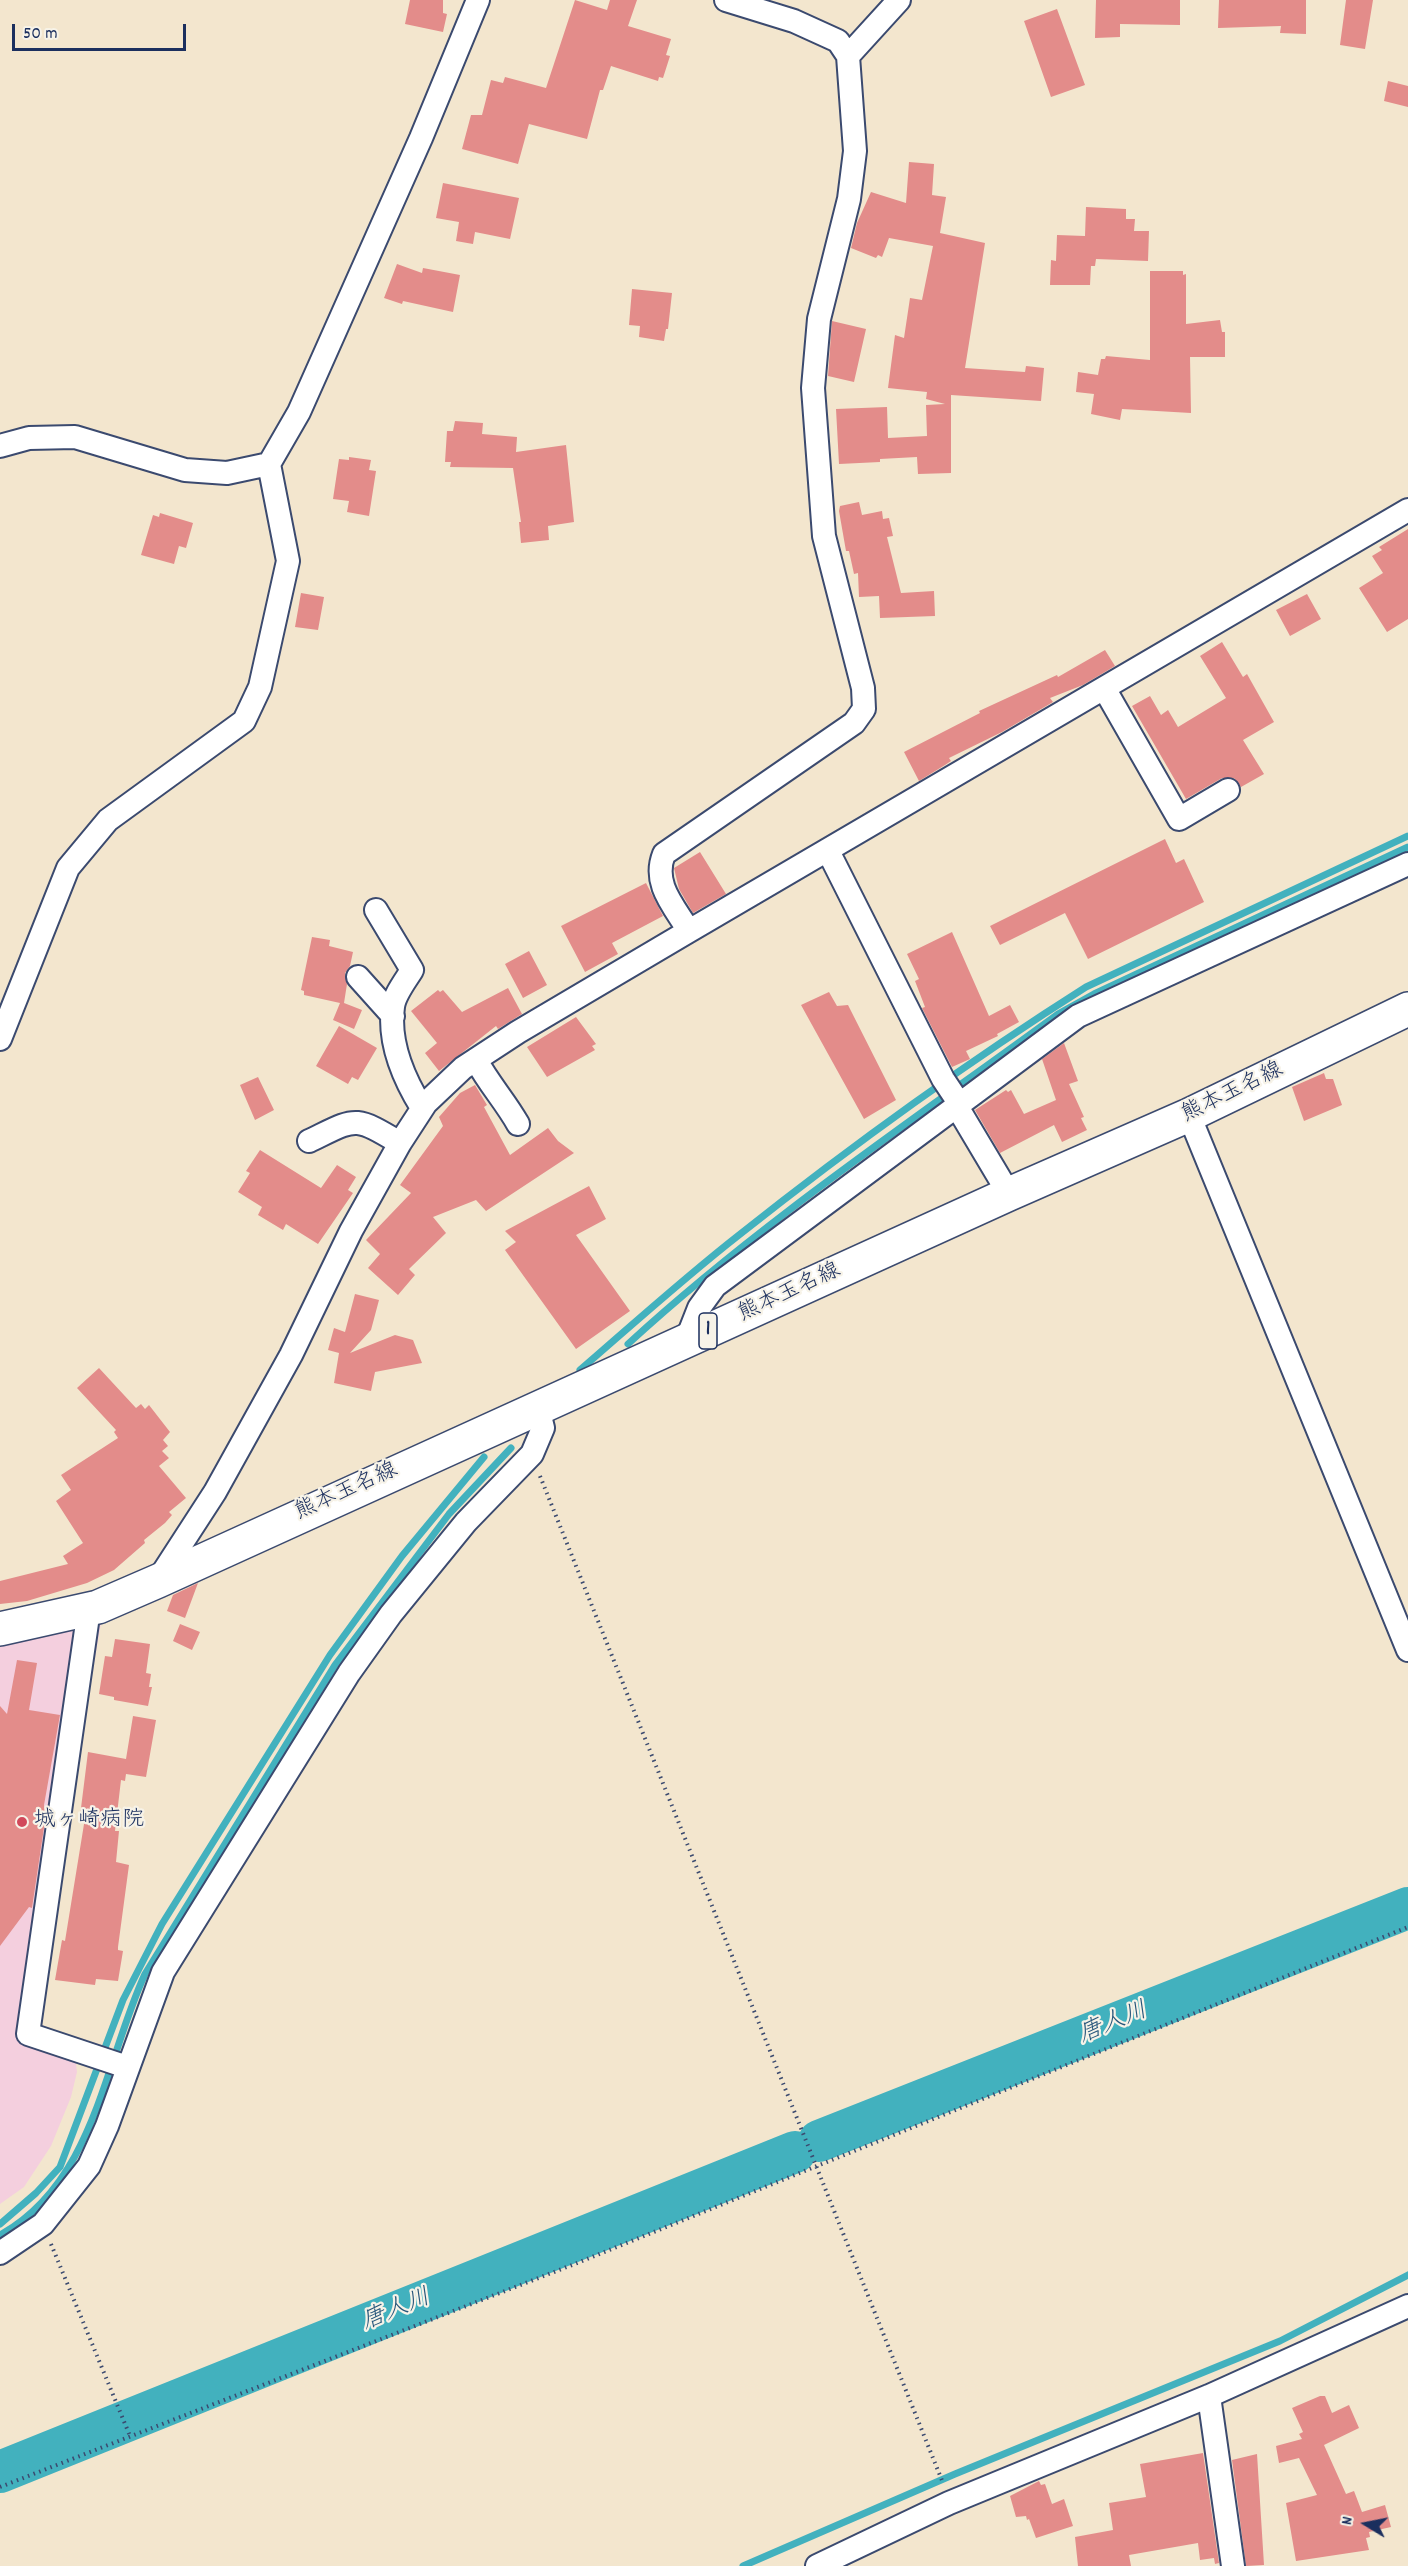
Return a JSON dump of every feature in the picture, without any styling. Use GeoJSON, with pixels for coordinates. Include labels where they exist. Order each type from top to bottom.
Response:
{"type":"FeatureCollection","features":[{"type":"Feature","properties":{"kind":"main road","name":"熊本玉名線"},"geometry":{"type":"LineString","coordinates":[[0,1629],[89,1609],[158,1581],[1009,1194],[1189,1115],[1408,1009]]}},
{"type":"Feature","properties":{"kind":"street"},"geometry":{"type":"LineString","coordinates":[[0,1039],[68,868],[108,820],[244,722],[260,687],[288,561],[269,464],[299,412],[421,138],[478,0]]}},
{"type":"Feature","properties":{"kind":"street"},"geometry":{"type":"LineString","coordinates":[[689,931],[660,884],[660,865],[664,854],[854,723],[864,709],[863,688],[824,536],[813,388],[819,319],[849,200],[855,151],[848,56],[838,41],[812,29],[726,0]]}},
{"type":"Feature","properties":{"kind":"street"},"geometry":{"type":"LineString","coordinates":[[848,56],[899,0]]}},
{"type":"Feature","properties":{"kind":"street"},"geometry":{"type":"LineString","coordinates":[[0,447],[29,438],[75,437],[185,470],[227,473],[269,464]]}},
{"type":"Feature","properties":{"kind":"street"},"geometry":{"type":"LineString","coordinates":[[158,1581],[221,1482],[291,1355],[351,1231],[400,1143],[422,1108],[463,1068],[689,931],[1408,510]]}},
{"type":"Feature","properties":{"kind":"street"},"geometry":{"type":"LineString","coordinates":[[1104,688],[1179,819],[1228,790]]}},
{"type":"Feature","properties":{"kind":"street"},"geometry":{"type":"LineString","coordinates":[[828,851],[943,1079],[1009,1194]]}},
{"type":"Feature","properties":{"kind":"street"},"geometry":{"type":"LineString","coordinates":[[686,1341],[699,1308],[715,1286],[957,1102],[1078,1016],[1408,864]]}},
{"type":"Feature","properties":{"kind":"street"},"geometry":{"type":"LineString","coordinates":[[376,910],[411,970],[393,1006],[394,1043],[407,1084],[422,1108]]}},
{"type":"Feature","properties":{"kind":"street"},"geometry":{"type":"LineString","coordinates":[[358,978],[393,1016]]}},
{"type":"Feature","properties":{"kind":"street"},"geometry":{"type":"LineString","coordinates":[[476,1060],[491,1087],[501,1094],[518,1124]]}},
{"type":"Feature","properties":{"kind":"street"},"geometry":{"type":"LineString","coordinates":[[1189,1115],[1408,1650]]}},
{"type":"Feature","properties":{"kind":"street"},"geometry":{"type":"LineString","coordinates":[[309,1141],[350,1121],[369,1124],[400,1143]]}},
{"type":"Feature","properties":{"kind":"street"},"geometry":{"type":"LineString","coordinates":[[0,2253],[43,2224],[89,2166],[107,2126],[163,1972],[349,1673],[391,1614],[466,1522],[532,1454],[543,1428],[538,1408]]}},
{"type":"Feature","properties":{"kind":"street"},"geometry":{"type":"LineString","coordinates":[[89,1609],[28,2034],[127,2067]]}},
{"type":"Feature","properties":{"kind":"street"},"geometry":{"type":"LineString","coordinates":[[817,2566],[949,2503],[1209,2396],[1408,2307]]}},
{"type":"Feature","properties":{"kind":"street"},"geometry":{"type":"LineString","coordinates":[[1209,2396],[1233,2566]]}},
{"type":"Feature","properties":{"kind":"path"},"geometry":{"type":"LineString","coordinates":[[532,1454],[565,1543],[938,2465],[944,2487]]}},
{"type":"Feature","properties":{"kind":"path"},"geometry":{"type":"LineString","coordinates":[[0,2487],[572,2265],[816,2164],[1408,1927]]}},
{"type":"Feature","properties":{"kind":"path"},"geometry":{"type":"LineString","coordinates":[[43,2224],[130,2436]]}},
{"type":"Feature","properties":{"kind":"shaded area"},"geometry":{"type":"Polygon","coordinates":[[[103,1612],[31,2025],[73,2041],[77,2072],[71,2097],[51,2146],[24,2187],[0,2204],[0,1638],[103,1612]]]}},
{"type":"Feature","properties":{"kind":"building"},"geometry":{"type":"Polygon","coordinates":[[[410,0],[443,0],[443,13],[447,14],[443,32],[405,24],[410,0]]]}},
{"type":"Feature","properties":{"kind":"building"},"geometry":{"type":"Polygon","coordinates":[[[575,0],[607,10],[610,0],[637,0],[628,26],[671,39],[666,55],[670,56],[663,78],[659,77],[658,81],[611,66],[603,90],[600,90],[587,139],[529,124],[518,164],[462,149],[471,115],[482,115],[491,80],[503,83],[505,77],[546,88],[575,0]]]}},
{"type":"Feature","properties":{"kind":"building"},"geometry":{"type":"Polygon","coordinates":[[[1096,0],[1180,0],[1180,25],[1120,24],[1120,37],[1095,38],[1096,0]]]}},
{"type":"Feature","properties":{"kind":"building"},"geometry":{"type":"Polygon","coordinates":[[[1219,0],[1306,0],[1306,34],[1280,33],[1281,26],[1218,28],[1219,0]]]}},
{"type":"Feature","properties":{"kind":"building"},"geometry":{"type":"Polygon","coordinates":[[[1346,0],[1373,0],[1365,49],[1340,45],[1346,0]]]}},
{"type":"Feature","properties":{"kind":"building"},"geometry":{"type":"Polygon","coordinates":[[[1057,9],[1085,85],[1051,97],[1024,21],[1057,9]]]}},
{"type":"Feature","properties":{"kind":"building"},"geometry":{"type":"Polygon","coordinates":[[[1388,81],[1408,86],[1408,107],[1384,101],[1388,81]]]}},
{"type":"Feature","properties":{"kind":"building"},"geometry":{"type":"Polygon","coordinates":[[[909,162],[934,164],[932,195],[946,197],[940,233],[985,243],[965,368],[1025,372],[1026,366],[1044,368],[1041,401],[951,395],[951,473],[918,474],[917,457],[839,464],[836,409],[887,407],[888,438],[927,436],[926,405],[945,404],[926,399],[927,392],[888,388],[895,335],[904,338],[910,298],[922,300],[933,246],[889,238],[882,257],[878,255],[876,258],[851,248],[857,223],[871,192],[906,203],[909,162]]]}},
{"type":"Feature","properties":{"kind":"building"},"geometry":{"type":"Polygon","coordinates":[[[443,183],[519,198],[510,239],[475,232],[473,244],[456,241],[459,222],[436,218],[443,183]]]}},
{"type":"Feature","properties":{"kind":"building"},"geometry":{"type":"Polygon","coordinates":[[[1086,207],[1126,209],[1126,219],[1135,219],[1134,231],[1149,231],[1148,261],[1096,259],[1095,266],[1091,266],[1090,285],[1050,285],[1051,260],[1056,261],[1057,235],[1085,236],[1086,207]]]}},
{"type":"Feature","properties":{"kind":"building"},"geometry":{"type":"Polygon","coordinates":[[[397,264],[422,273],[423,268],[460,275],[453,312],[403,301],[402,304],[384,298],[397,264]]]}},
{"type":"Feature","properties":{"kind":"building"},"geometry":{"type":"Polygon","coordinates":[[[1150,271],[1183,271],[1183,275],[1186,274],[1186,324],[1220,320],[1222,332],[1225,332],[1225,357],[1190,357],[1191,413],[1122,409],[1120,420],[1091,414],[1094,394],[1076,392],[1078,372],[1098,375],[1101,359],[1105,359],[1106,356],[1150,360],[1150,271]]]}},
{"type":"Feature","properties":{"kind":"building"},"geometry":{"type":"Polygon","coordinates":[[[632,289],[672,293],[668,329],[666,329],[664,341],[639,337],[640,326],[629,325],[632,289]]]}},
{"type":"Feature","properties":{"kind":"building"},"geometry":{"type":"Polygon","coordinates":[[[832,321],[866,329],[854,382],[828,376],[832,321]]]}},
{"type":"Feature","properties":{"kind":"building"},"geometry":{"type":"Polygon","coordinates":[[[455,421],[483,423],[482,434],[517,437],[516,452],[566,445],[574,522],[548,526],[549,540],[521,543],[519,522],[521,522],[513,468],[450,467],[451,462],[445,462],[447,431],[453,431],[455,421]]]}},
{"type":"Feature","properties":{"kind":"building"},"geometry":{"type":"Polygon","coordinates":[[[349,457],[371,460],[369,470],[376,471],[369,516],[347,512],[349,501],[333,499],[339,459],[349,460],[349,457]]]}},
{"type":"Feature","properties":{"kind":"building"},"geometry":{"type":"Polygon","coordinates":[[[859,502],[862,515],[882,511],[883,519],[889,518],[893,536],[887,537],[901,593],[934,591],[935,616],[880,618],[879,596],[859,597],[858,573],[854,574],[849,551],[846,551],[839,511],[840,506],[859,502]]]}},
{"type":"Feature","properties":{"kind":"building"},"geometry":{"type":"Polygon","coordinates":[[[160,513],[193,523],[186,548],[179,546],[174,564],[141,555],[153,515],[159,517],[160,513]]]}},
{"type":"Feature","properties":{"kind":"building"},"geometry":{"type":"Polygon","coordinates":[[[1408,529],[1408,619],[1387,632],[1359,588],[1383,573],[1372,556],[1382,550],[1379,547],[1408,529]]]}},
{"type":"Feature","properties":{"kind":"building"},"geometry":{"type":"Polygon","coordinates":[[[301,593],[324,597],[318,630],[295,627],[301,593]]]}},
{"type":"Feature","properties":{"kind":"building"},"geometry":{"type":"Polygon","coordinates":[[[1307,594],[1321,619],[1290,636],[1276,610],[1307,594]]]}},
{"type":"Feature","properties":{"kind":"building"},"geometry":{"type":"Polygon","coordinates":[[[1222,642],[1243,677],[1247,674],[1274,722],[1243,740],[1264,774],[1241,787],[1234,778],[1222,778],[1186,799],[1132,706],[1150,696],[1161,715],[1168,710],[1178,727],[1226,698],[1200,656],[1222,642]]]}},
{"type":"Feature","properties":{"kind":"building"},"geometry":{"type":"Polygon","coordinates":[[[1105,650],[1115,666],[1083,685],[1050,698],[1053,702],[1002,732],[949,758],[951,761],[919,781],[904,752],[980,713],[979,711],[1057,675],[1058,677],[1105,650]]]}},
{"type":"Feature","properties":{"kind":"building"},"geometry":{"type":"Polygon","coordinates":[[[1165,839],[1176,863],[1184,859],[1204,902],[1088,959],[1065,913],[1000,945],[990,926],[1165,839]]]}},
{"type":"Feature","properties":{"kind":"building"},"geometry":{"type":"Polygon","coordinates":[[[700,852],[726,894],[693,913],[679,889],[674,868],[700,852]]]}},
{"type":"Feature","properties":{"kind":"building"},"geometry":{"type":"Polygon","coordinates":[[[646,883],[663,916],[612,943],[618,954],[585,972],[561,926],[646,883]]]}},
{"type":"Feature","properties":{"kind":"building"},"geometry":{"type":"Polygon","coordinates":[[[952,932],[989,1016],[1010,1005],[1019,1022],[997,1034],[998,1036],[966,1051],[970,1059],[952,1067],[922,1008],[925,1007],[915,981],[919,979],[907,954],[952,932]]]}},
{"type":"Feature","properties":{"kind":"building"},"geometry":{"type":"Polygon","coordinates":[[[312,937],[330,940],[329,946],[353,952],[350,966],[345,973],[347,984],[344,1003],[362,1010],[354,1029],[333,1020],[340,1003],[304,995],[304,991],[301,990],[312,937]]]}},
{"type":"Feature","properties":{"kind":"building"},"geometry":{"type":"Polygon","coordinates":[[[529,951],[547,985],[523,998],[505,964],[529,951]]]}},
{"type":"Feature","properties":{"kind":"building"},"geometry":{"type":"Polygon","coordinates":[[[508,988],[522,1014],[498,1029],[496,1026],[439,1071],[425,1053],[437,1043],[411,1011],[438,990],[440,992],[443,990],[462,1012],[508,988]]]}},
{"type":"Feature","properties":{"kind":"building"},"geometry":{"type":"Polygon","coordinates":[[[829,992],[837,1006],[848,1005],[896,1100],[864,1119],[801,1005],[829,992]]]}},
{"type":"Feature","properties":{"kind":"building"},"geometry":{"type":"Polygon","coordinates":[[[576,1017],[596,1044],[592,1046],[595,1050],[547,1077],[527,1047],[576,1017]]]}},
{"type":"Feature","properties":{"kind":"building"},"geometry":{"type":"Polygon","coordinates":[[[339,1026],[377,1048],[358,1080],[352,1077],[348,1084],[316,1066],[339,1026]]]}},
{"type":"Feature","properties":{"kind":"building"},"geometry":{"type":"Polygon","coordinates":[[[1064,1043],[1078,1081],[1069,1084],[1084,1117],[1081,1118],[1087,1130],[1062,1142],[1054,1125],[1000,1153],[975,1110],[1006,1090],[1008,1092],[1011,1090],[1024,1114],[1056,1100],[1042,1059],[1064,1043]]]}},
{"type":"Feature","properties":{"kind":"building"},"geometry":{"type":"Polygon","coordinates":[[[1324,1073],[1326,1079],[1333,1079],[1342,1105],[1304,1121],[1292,1087],[1324,1073]]]}},
{"type":"Feature","properties":{"kind":"building"},"geometry":{"type":"Polygon","coordinates":[[[258,1077],[274,1110],[255,1120],[240,1085],[258,1077]]]}},
{"type":"Feature","properties":{"kind":"building"},"geometry":{"type":"Polygon","coordinates":[[[475,1085],[510,1155],[548,1128],[558,1141],[574,1153],[486,1211],[476,1200],[433,1217],[446,1233],[409,1269],[415,1275],[398,1295],[368,1268],[380,1254],[366,1240],[411,1193],[400,1185],[443,1126],[439,1117],[460,1093],[475,1085]]]}},
{"type":"Feature","properties":{"kind":"building"},"geometry":{"type":"Polygon","coordinates":[[[260,1150],[321,1188],[337,1165],[356,1177],[348,1190],[353,1193],[318,1244],[286,1224],[283,1230],[258,1215],[262,1207],[238,1192],[250,1173],[246,1171],[260,1150]]]}},
{"type":"Feature","properties":{"kind":"building"},"geometry":{"type":"Polygon","coordinates":[[[589,1186],[606,1219],[576,1235],[630,1311],[576,1349],[505,1250],[516,1242],[505,1231],[589,1186]]]}},
{"type":"Feature","properties":{"kind":"building"},"geometry":{"type":"Polygon","coordinates":[[[355,1294],[379,1300],[371,1330],[350,1353],[395,1335],[413,1340],[422,1363],[375,1372],[371,1391],[334,1383],[339,1353],[328,1350],[334,1328],[345,1332],[355,1294]]]}},
{"type":"Feature","properties":{"kind":"building"},"geometry":{"type":"Polygon","coordinates":[[[99,1368],[136,1408],[141,1404],[145,1409],[149,1405],[170,1432],[163,1440],[168,1446],[162,1451],[169,1458],[159,1466],[186,1498],[169,1512],[172,1515],[144,1540],[145,1543],[114,1570],[87,1583],[27,1601],[0,1604],[0,1581],[68,1564],[63,1556],[83,1543],[56,1501],[71,1490],[61,1475],[118,1438],[114,1432],[116,1430],[77,1388],[99,1368]]]}},
{"type":"Feature","properties":{"kind":"building"},"geometry":{"type":"Polygon","coordinates":[[[198,1583],[185,1618],[167,1611],[173,1595],[198,1583]]]}},
{"type":"Feature","properties":{"kind":"building"},"geometry":{"type":"Polygon","coordinates":[[[180,1624],[200,1632],[192,1650],[173,1641],[180,1624]]]}},
{"type":"Feature","properties":{"kind":"building"},"geometry":{"type":"Polygon","coordinates":[[[115,1639],[150,1644],[146,1673],[151,1674],[149,1687],[152,1687],[148,1706],[114,1700],[114,1697],[99,1694],[105,1656],[112,1657],[115,1639]]]}},
{"type":"Feature","properties":{"kind":"building","name":"城ヶ崎病院"},"geometry":{"type":"Polygon","coordinates":[[[17,1660],[37,1663],[29,1710],[60,1715],[44,1805],[45,1821],[32,1908],[29,1907],[0,1946],[0,1706],[7,1714],[17,1660]]]}},
{"type":"Feature","properties":{"kind":"building"},"geometry":{"type":"Polygon","coordinates":[[[133,1716],[156,1720],[146,1777],[126,1774],[125,1781],[121,1780],[115,1831],[119,1831],[116,1862],[129,1865],[118,1947],[118,1950],[123,1951],[118,1981],[96,1979],[95,1985],[55,1980],[62,1940],[65,1941],[85,1818],[80,1816],[88,1752],[126,1759],[133,1716]]]}},
{"type":"Feature","properties":{"kind":"building"},"geometry":{"type":"Polygon","coordinates":[[[1325,2396],[1332,2413],[1349,2405],[1359,2428],[1324,2445],[1346,2494],[1354,2491],[1362,2512],[1385,2505],[1391,2527],[1369,2532],[1370,2537],[1366,2538],[1369,2550],[1296,2561],[1286,2503],[1317,2495],[1299,2458],[1279,2463],[1276,2446],[1302,2439],[1299,2434],[1303,2432],[1292,2408],[1325,2396]]]}},
{"type":"Feature","properties":{"kind":"building"},"geometry":{"type":"Polygon","coordinates":[[[1203,2453],[1219,2563],[1215,2564],[1214,2558],[1200,2560],[1198,2543],[1129,2555],[1131,2566],[1078,2566],[1075,2537],[1113,2530],[1109,2503],[1146,2497],[1140,2464],[1203,2453]]]}},
{"type":"Feature","properties":{"kind":"building"},"geometry":{"type":"Polygon","coordinates":[[[1257,2454],[1264,2565],[1246,2566],[1232,2460],[1257,2454]]]}},
{"type":"Feature","properties":{"kind":"building"},"geometry":{"type":"Polygon","coordinates":[[[1039,2481],[1041,2485],[1045,2484],[1052,2504],[1064,2499],[1073,2526],[1036,2538],[1029,2519],[1027,2520],[1026,2516],[1016,2517],[1010,2496],[1039,2481]]]}},
{"type":"Feature","properties":{"kind":"waterway"},"geometry":{"type":"LineString","coordinates":[[580,1370],[698,1268],[781,1202],[909,1106],[1041,1016],[1086,987],[1408,836]]}},
{"type":"Feature","properties":{"kind":"waterway"},"geometry":{"type":"LineString","coordinates":[[628,1344],[679,1299],[784,1214],[1058,1014],[1094,994],[1408,847]]}},
{"type":"Feature","properties":{"kind":"waterway"},"geometry":{"type":"LineString","coordinates":[[0,2235],[32,2212],[57,2184],[77,2153],[93,2118],[145,1974],[335,1665],[449,1514],[511,1448]]}},
{"type":"Feature","properties":{"kind":"waterway"},"geometry":{"type":"LineString","coordinates":[[0,2224],[36,2193],[60,2167],[123,2000],[162,1924],[330,1655],[402,1556],[484,1457]]}},
{"type":"Feature","properties":{"kind":"waterway","name":"唐人川"},"geometry":{"type":"LineString","coordinates":[[819,2141],[1408,1908]]}},
{"type":"Feature","properties":{"kind":"waterway","name":"唐人川"},"geometry":{"type":"LineString","coordinates":[[0,2472],[795,2152]]}},
{"type":"Feature","properties":{"kind":"waterway"},"geometry":{"type":"LineString","coordinates":[[743,2566],[955,2474],[1280,2341],[1408,2275]]}},
{"type":"Feature","properties":{"kind":"place","name":"城ヶ崎病院"},"geometry":{"type":"Point","coordinates":[22,1822]}}]}
